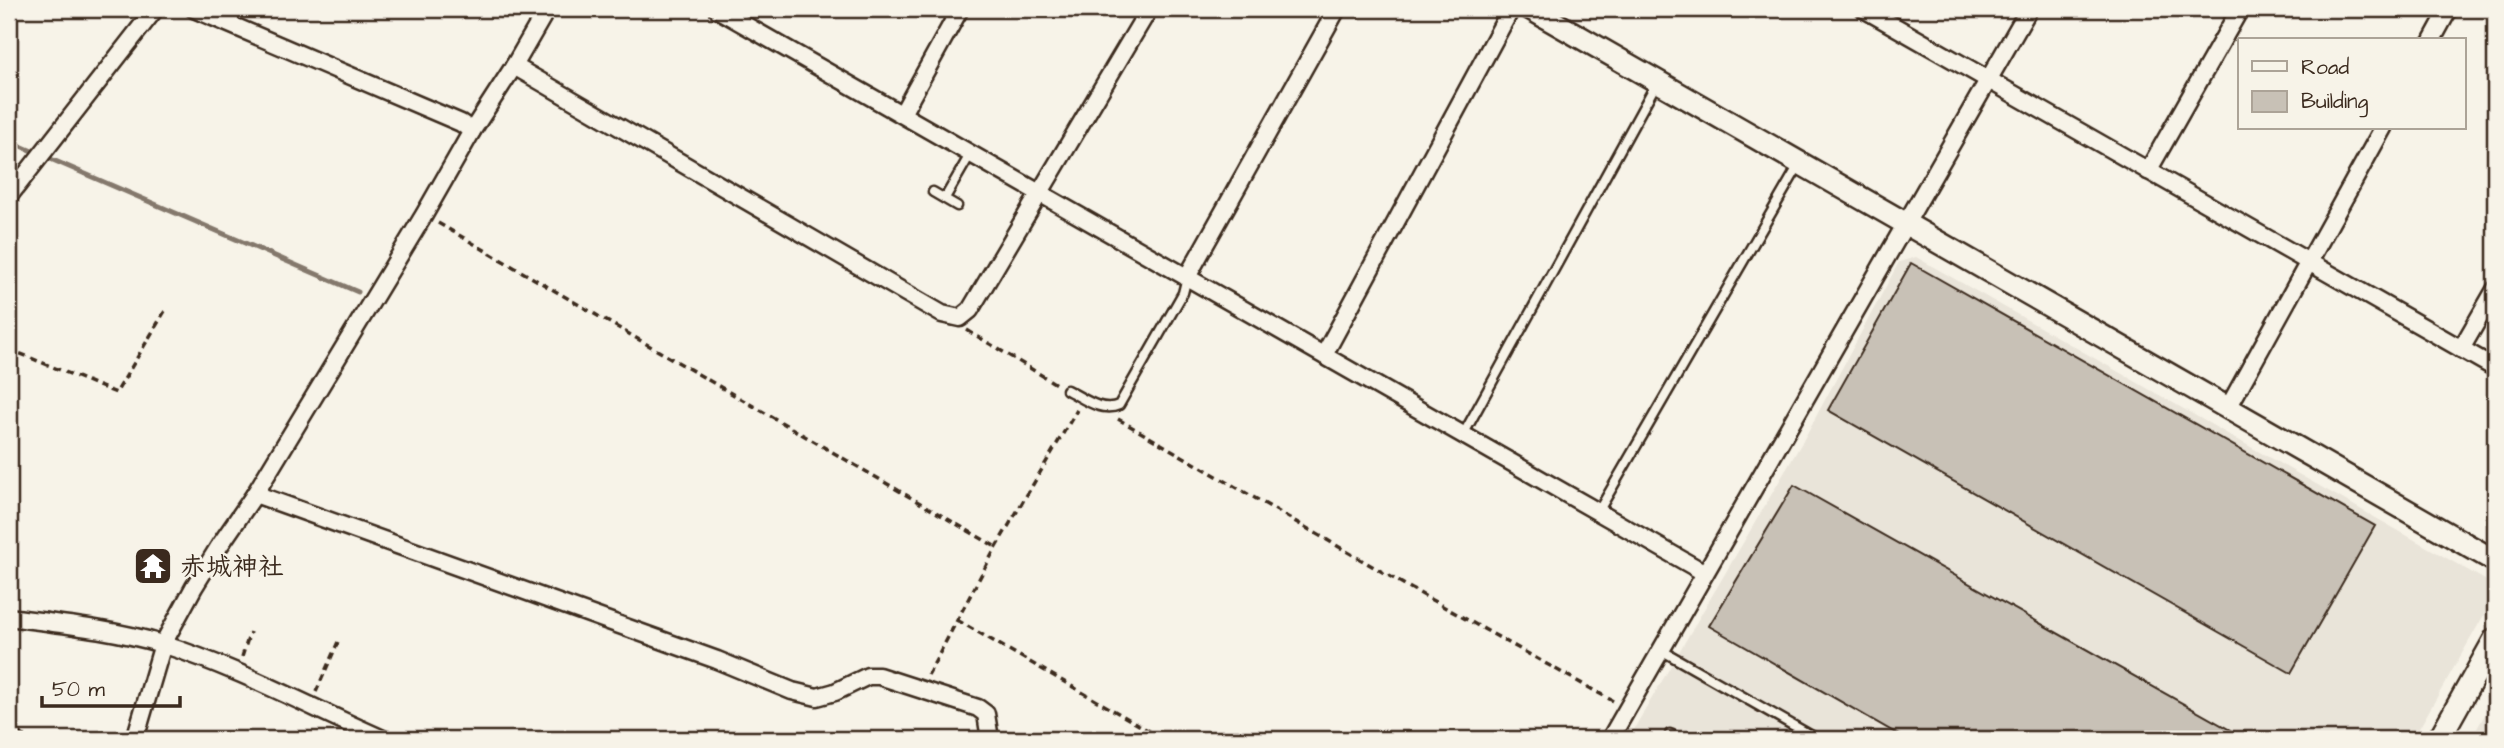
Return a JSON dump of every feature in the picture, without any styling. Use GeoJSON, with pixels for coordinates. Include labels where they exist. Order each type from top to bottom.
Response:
{"type":"FeatureCollection","features":[{"type":"Feature","properties":{"kind":"street"},"geometry":{"type":"LineString","coordinates":[[9,196],[155,9]]}},
{"type":"Feature","properties":{"kind":"street"},"geometry":{"type":"LineString","coordinates":[[194,9],[461,123],[472,131]]}},
{"type":"Feature","properties":{"kind":"street"},"geometry":{"type":"LineString","coordinates":[[135,739],[163,644],[220,545],[255,494],[547,9]]}},
{"type":"Feature","properties":{"kind":"street"},"geometry":{"type":"LineString","coordinates":[[717,9],[1705,573]]}},
{"type":"Feature","properties":{"kind":"street"},"geometry":{"type":"LineString","coordinates":[[902,114],[960,9]]}},
{"type":"Feature","properties":{"kind":"street"},"geometry":{"type":"LineString","coordinates":[[514,66],[942,314],[960,318],[970,310],[1149,9]]}},
{"type":"Feature","properties":{"kind":"street"},"geometry":{"type":"LineString","coordinates":[[1187,277],[1337,9]]}},
{"type":"Feature","properties":{"kind":"street"},"geometry":{"type":"LineString","coordinates":[[1324,355],[1511,9]]}},
{"type":"Feature","properties":{"kind":"street"},"geometry":{"type":"LineString","coordinates":[[1531,9],[2495,561]]}},
{"type":"Feature","properties":{"kind":"street"},"geometry":{"type":"LineString","coordinates":[[1610,739],[2029,9]]}},
{"type":"Feature","properties":{"kind":"street"},"geometry":{"type":"LineString","coordinates":[[2148,171],[2240,9]]}},
{"type":"Feature","properties":{"kind":"street"},"geometry":{"type":"LineString","coordinates":[[2433,38],[2449,9]]}},
{"type":"Feature","properties":{"kind":"street"},"geometry":{"type":"LineString","coordinates":[[1871,10],[1988,80],[2495,368]]}},
{"type":"Feature","properties":{"kind":"street"},"geometry":{"type":"LineString","coordinates":[[2228,408],[2382,130]]}},
{"type":"Feature","properties":{"kind":"street"},"geometry":{"type":"LineString","coordinates":[[2461,349],[2495,290]]}},
{"type":"Feature","properties":{"kind":"street"},"geometry":{"type":"LineString","coordinates":[[255,494],[717,660],[792,691],[817,697],[827,696],[853,681],[879,676],[978,708],[986,714],[990,739]]}},
{"type":"Feature","properties":{"kind":"street"},"geometry":{"type":"LineString","coordinates":[[9,617],[115,632],[163,644],[238,673],[383,739]]}},
{"type":"Feature","properties":{"kind":"street"},"geometry":{"type":"LineString","coordinates":[[2439,739],[2495,639]]}},
{"type":"Feature","properties":{"kind":"lane"},"geometry":{"type":"LineString","coordinates":[[1463,435],[1657,81]]}},
{"type":"Feature","properties":{"kind":"lane"},"geometry":{"type":"LineString","coordinates":[[945,198],[971,153]]}},
{"type":"Feature","properties":{"kind":"lane"},"geometry":{"type":"LineString","coordinates":[[1598,512],[1800,163]]}},
{"type":"Feature","properties":{"kind":"lane"},"geometry":{"type":"LineString","coordinates":[[933,192],[957,206]]}},
{"type":"Feature","properties":{"kind":"lane"},"geometry":{"type":"LineString","coordinates":[[1067,390],[1097,405],[1111,408],[1119,405],[1183,293],[1187,277]]}},
{"type":"Feature","properties":{"kind":"lane"},"geometry":{"type":"LineString","coordinates":[[1661,650],[1817,739]]}},
{"type":"Feature","properties":{"kind":"lane"},"geometry":{"type":"LineString","coordinates":[[1670,734],[1680,739]]}},
{"type":"Feature","properties":{"kind":"path"},"geometry":{"type":"LineString","coordinates":[[424,215],[996,547]]}},
{"type":"Feature","properties":{"kind":"path"},"geometry":{"type":"LineString","coordinates":[[9,349],[116,393],[165,311]]}},
{"type":"Feature","properties":{"kind":"path"},"geometry":{"type":"LineString","coordinates":[[960,318],[963,326],[972,334],[1067,390]]}},
{"type":"Feature","properties":{"kind":"path"},"geometry":{"type":"LineString","coordinates":[[922,690],[932,665],[996,547],[1083,399]]}},
{"type":"Feature","properties":{"kind":"path"},"geometry":{"type":"LineString","coordinates":[[1111,408],[1118,418],[1186,458],[1627,709]]}},
{"type":"Feature","properties":{"kind":"path"},"geometry":{"type":"LineString","coordinates":[[957,620],[1163,739]]}},
{"type":"Feature","properties":{"kind":"path"},"geometry":{"type":"LineString","coordinates":[[238,673],[250,632]]}},
{"type":"Feature","properties":{"kind":"path"},"geometry":{"type":"LineString","coordinates":[[310,707],[338,642]]}},
{"type":"Feature","properties":{"kind":"path"},"geometry":{"type":"LineString","coordinates":[[9,725],[28,739]]}},
{"type":"Feature","properties":{"kind":"shaded area"},"geometry":{"type":"Polygon","coordinates":[[[1916,257],[2494,585],[2492,601],[2413,739],[1628,739],[1804,439],[1899,262],[1916,257]]]}},
{"type":"Feature","properties":{"kind":"shaded area"},"geometry":{"type":"Polygon","coordinates":[[[2495,697],[2495,739],[2471,739],[2495,697]]]}},
{"type":"Feature","properties":{"kind":"building"},"geometry":{"type":"Polygon","coordinates":[[[1911,263],[2375,526],[2291,673],[1828,410],[1911,263]]]}},
{"type":"Feature","properties":{"kind":"building"},"geometry":{"type":"Polygon","coordinates":[[[1794,485],[2246,739],[1906,739],[1709,626],[1794,485]]]}},
{"type":"Feature","properties":{"kind":"waterway"},"geometry":{"type":"LineString","coordinates":[[9,141],[358,292]]}},
{"type":"Feature","properties":{"kind":"place","name":"赤城神社"},"geometry":{"type":"Point","coordinates":[153,566]}}]}
